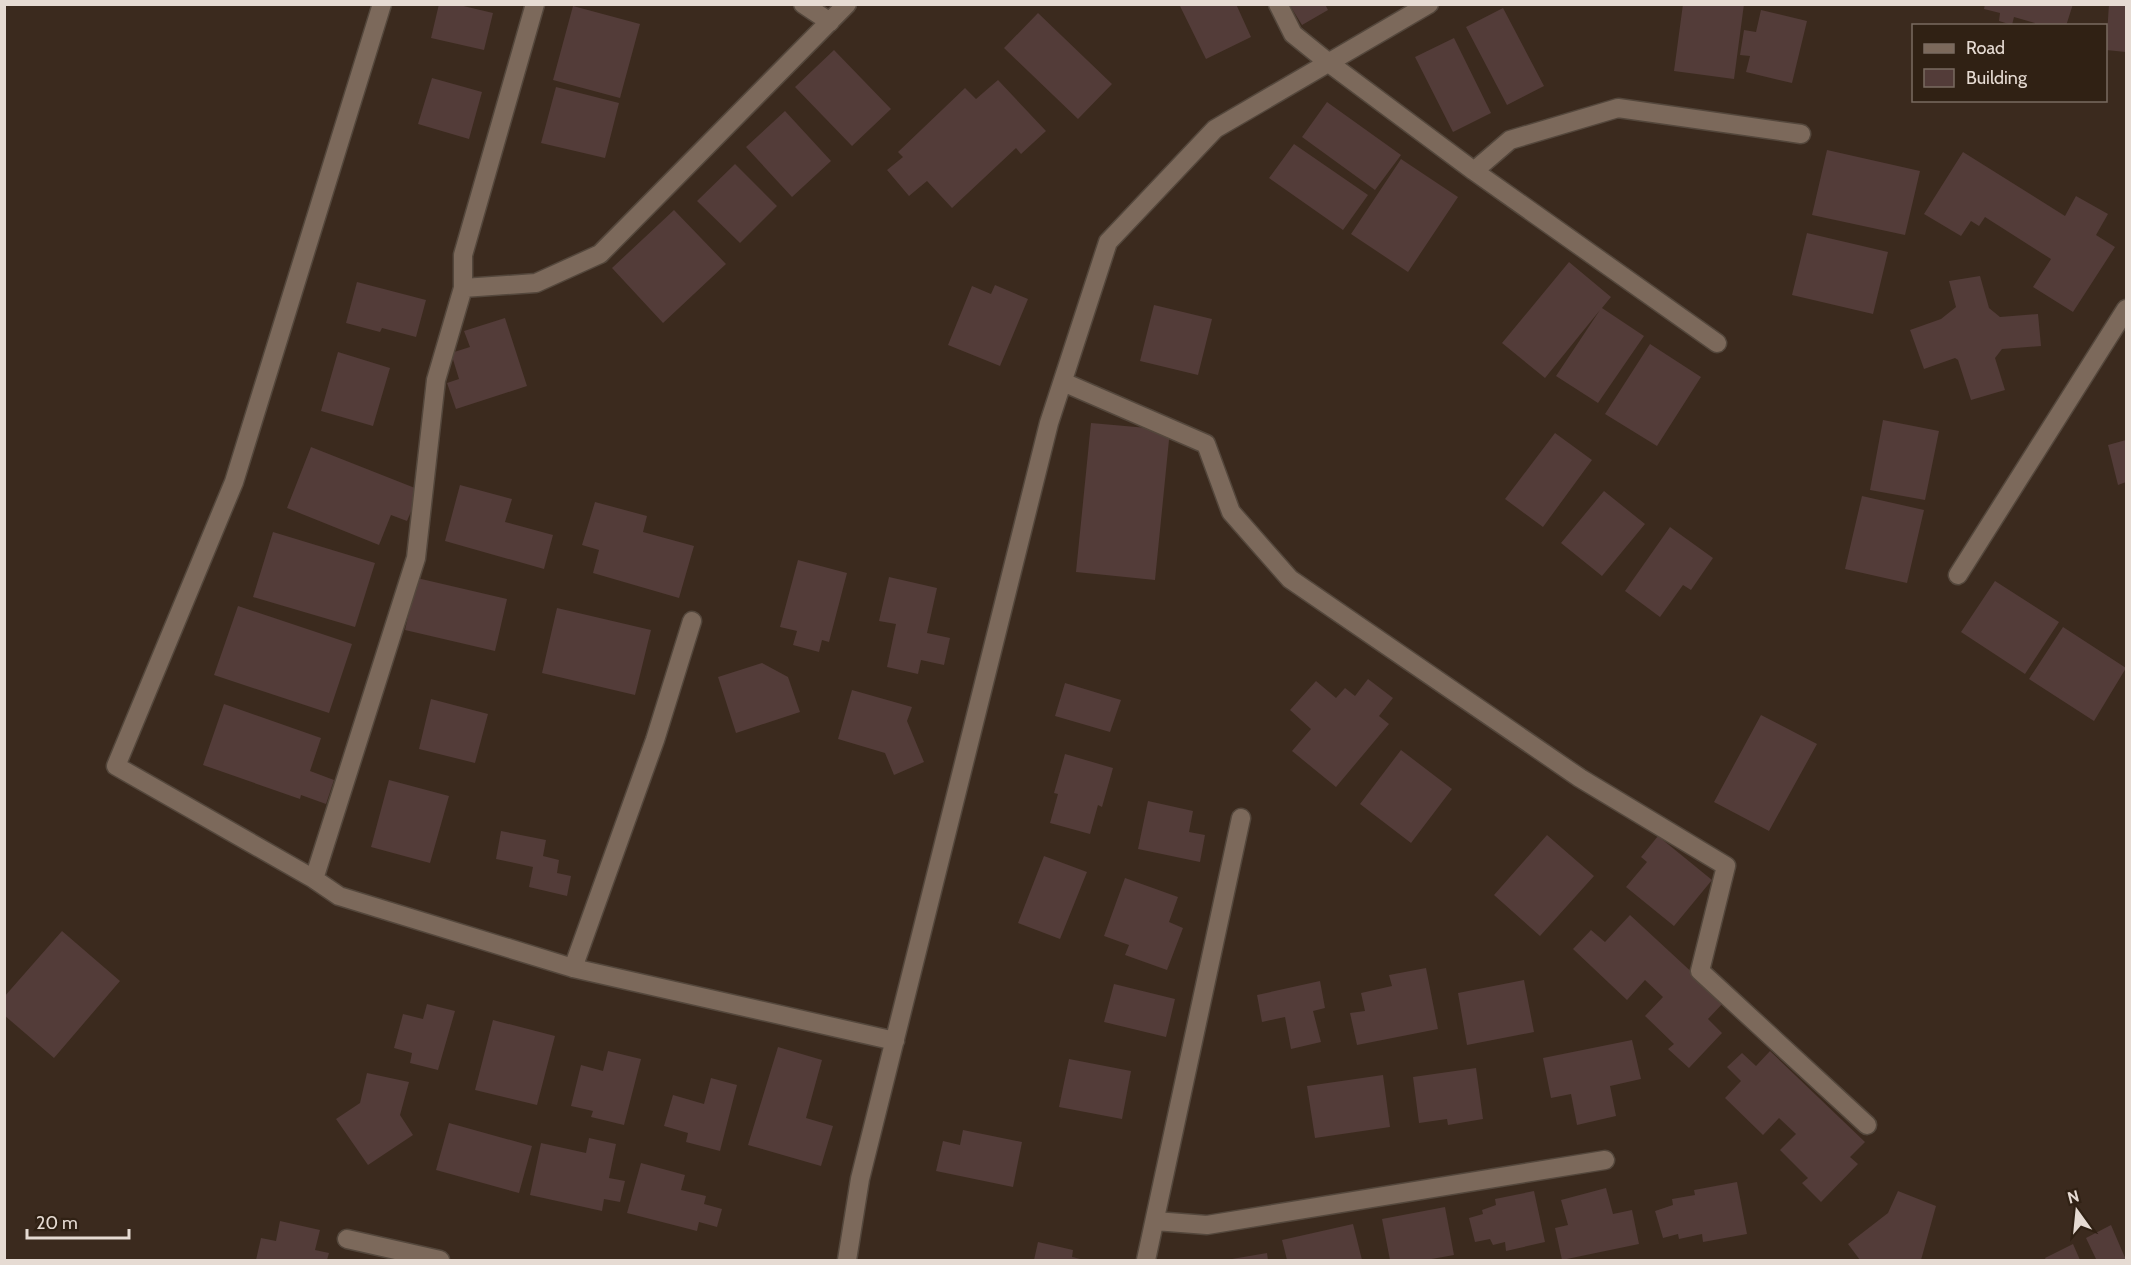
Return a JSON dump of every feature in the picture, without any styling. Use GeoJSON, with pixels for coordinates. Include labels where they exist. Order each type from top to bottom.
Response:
{"type":"FeatureCollection","features":[{"type":"Feature","properties":{"kind":"street"},"geometry":{"type":"LineString","coordinates":[[382,4],[234,482],[116,766],[314,879],[339,896],[573,968],[895,1041]]}},
{"type":"Feature","properties":{"kind":"street"},"geometry":{"type":"LineString","coordinates":[[314,879],[416,558],[436,380],[463,288],[463,255],[535,4]]}},
{"type":"Feature","properties":{"kind":"street"},"geometry":{"type":"LineString","coordinates":[[803,4],[830,22]]}},
{"type":"Feature","properties":{"kind":"street"},"geometry":{"type":"LineString","coordinates":[[463,288],[536,282],[600,254],[847,4]]}},
{"type":"Feature","properties":{"kind":"street"},"geometry":{"type":"LineString","coordinates":[[1278,4],[1293,34],[1329,63],[1474,171],[1717,343]]}},
{"type":"Feature","properties":{"kind":"street"},"geometry":{"type":"LineString","coordinates":[[847,1260],[860,1179],[1049,423],[1108,242],[1215,129],[1430,4]]}},
{"type":"Feature","properties":{"kind":"street"},"geometry":{"type":"LineString","coordinates":[[1474,171],[1510,140],[1618,108],[1801,134]]}},
{"type":"Feature","properties":{"kind":"street"},"geometry":{"type":"LineString","coordinates":[[1958,575],[2127,309]]}},
{"type":"Feature","properties":{"kind":"street"},"geometry":{"type":"LineString","coordinates":[[1063,382],[1206,444],[1231,512],[1290,579],[1580,778],[1726,866],[1700,971],[1867,1125]]}},
{"type":"Feature","properties":{"kind":"street"},"geometry":{"type":"LineString","coordinates":[[573,968],[655,740],[692,621]]}},
{"type":"Feature","properties":{"kind":"street"},"geometry":{"type":"LineString","coordinates":[[1146,1260],[1241,818]]}},
{"type":"Feature","properties":{"kind":"street"},"geometry":{"type":"LineString","coordinates":[[1155,1221],[1207,1225],[1605,1160]]}},
{"type":"Feature","properties":{"kind":"street"},"geometry":{"type":"LineString","coordinates":[[347,1239],[440,1260]]}},
{"type":"Feature","properties":{"kind":"building"},"geometry":{"type":"Polygon","coordinates":[[[439,4],[455,4],[493,13],[484,50],[431,38],[439,4]]]}},
{"type":"Feature","properties":{"kind":"building"},"geometry":{"type":"Polygon","coordinates":[[[1179,4],[1236,4],[1251,37],[1206,59],[1179,4]]]}},
{"type":"Feature","properties":{"kind":"building"},"geometry":{"type":"Polygon","coordinates":[[[1289,4],[1325,4],[1328,10],[1302,25],[1289,4]]]}},
{"type":"Feature","properties":{"kind":"building"},"geometry":{"type":"Polygon","coordinates":[[[1683,4],[1744,4],[1734,79],[1674,71],[1683,4]]]}},
{"type":"Feature","properties":{"kind":"building"},"geometry":{"type":"Polygon","coordinates":[[[1985,4],[2073,4],[2067,24],[2035,24],[2014,17],[2012,24],[2009,24],[1999,21],[2000,13],[1984,9],[1985,4]]]}},
{"type":"Feature","properties":{"kind":"building"},"geometry":{"type":"Polygon","coordinates":[[[2109,4],[2126,4],[2126,52],[2107,50],[2109,4]]]}},
{"type":"Feature","properties":{"kind":"building"},"geometry":{"type":"Polygon","coordinates":[[[573,6],[640,24],[620,98],[553,80],[573,6]]]}},
{"type":"Feature","properties":{"kind":"building"},"geometry":{"type":"Polygon","coordinates":[[[1503,8],[1544,86],[1507,105],[1466,27],[1503,8]]]}},
{"type":"Feature","properties":{"kind":"building"},"geometry":{"type":"Polygon","coordinates":[[[1761,10],[1807,21],[1792,83],[1746,72],[1750,56],[1740,55],[1744,30],[1756,32],[1761,10]]]}},
{"type":"Feature","properties":{"kind":"building"},"geometry":{"type":"Polygon","coordinates":[[[1038,13],[1112,84],[1078,119],[1004,48],[1038,13]]]}},
{"type":"Feature","properties":{"kind":"building"},"geometry":{"type":"Polygon","coordinates":[[[1454,38],[1491,113],[1453,132],[1415,57],[1454,38]]]}},
{"type":"Feature","properties":{"kind":"building"},"geometry":{"type":"Polygon","coordinates":[[[834,50],[891,109],[852,146],[795,87],[834,50]]]}},
{"type":"Feature","properties":{"kind":"building"},"geometry":{"type":"Polygon","coordinates":[[[432,78],[482,92],[469,139],[418,124],[432,78]]]}},
{"type":"Feature","properties":{"kind":"building"},"geometry":{"type":"Polygon","coordinates":[[[998,80],[1046,131],[1021,154],[1016,148],[952,208],[927,181],[909,196],[887,170],[903,157],[898,152],[965,88],[976,99],[998,80]]]}},
{"type":"Feature","properties":{"kind":"building"},"geometry":{"type":"Polygon","coordinates":[[[556,87],[619,103],[605,158],[541,143],[556,87]]]}},
{"type":"Feature","properties":{"kind":"building"},"geometry":{"type":"Polygon","coordinates":[[[1327,102],[1401,155],[1375,190],[1302,137],[1327,102]]]}},
{"type":"Feature","properties":{"kind":"building"},"geometry":{"type":"Polygon","coordinates":[[[785,111],[831,161],[792,197],[746,147],[785,111]]]}},
{"type":"Feature","properties":{"kind":"building"},"geometry":{"type":"Polygon","coordinates":[[[1294,144],[1368,195],[1343,230],[1269,178],[1294,144]]]}},
{"type":"Feature","properties":{"kind":"building"},"geometry":{"type":"Polygon","coordinates":[[[1827,150],[1920,171],[1905,235],[1812,215],[1827,150]]]}},
{"type":"Feature","properties":{"kind":"building"},"geometry":{"type":"Polygon","coordinates":[[[1963,152],[2065,216],[2076,196],[2108,214],[2096,235],[2115,247],[2073,312],[2033,287],[2051,259],[1985,217],[1979,226],[1971,221],[1961,236],[1924,214],[1963,152]]]}},
{"type":"Feature","properties":{"kind":"building"},"geometry":{"type":"Polygon","coordinates":[[[1401,159],[1458,197],[1408,272],[1351,234],[1401,159]]]}},
{"type":"Feature","properties":{"kind":"building"},"geometry":{"type":"Polygon","coordinates":[[[735,164],[777,206],[740,243],[697,201],[735,164]]]}},
{"type":"Feature","properties":{"kind":"building"},"geometry":{"type":"Polygon","coordinates":[[[674,210],[726,264],[663,323],[612,268],[674,210]]]}},
{"type":"Feature","properties":{"kind":"building"},"geometry":{"type":"Polygon","coordinates":[[[1807,233],[1888,252],[1873,314],[1792,295],[1807,233]]]}},
{"type":"Feature","properties":{"kind":"building"},"geometry":{"type":"Polygon","coordinates":[[[1569,262],[1611,297],[1602,308],[1644,336],[1598,403],[1556,376],[1600,310],[1545,378],[1502,343],[1569,262]]]}},
{"type":"Feature","properties":{"kind":"building"},"geometry":{"type":"Polygon","coordinates":[[[1980,276],[1989,308],[2000,317],[2038,314],[2041,346],[2002,349],[1995,358],[2005,390],[1971,400],[1958,360],[1955,358],[1924,369],[1910,330],[1941,319],[1956,307],[1949,281],[1980,276]]]}},
{"type":"Feature","properties":{"kind":"building"},"geometry":{"type":"Polygon","coordinates":[[[357,282],[426,300],[416,337],[382,328],[380,332],[346,323],[357,282]]]}},
{"type":"Feature","properties":{"kind":"building"},"geometry":{"type":"Polygon","coordinates":[[[995,285],[1028,299],[1000,366],[948,345],[972,286],[991,294],[995,285]]]}},
{"type":"Feature","properties":{"kind":"building"},"geometry":{"type":"Polygon","coordinates":[[[1154,305],[1212,319],[1198,375],[1140,361],[1154,305]]]}},
{"type":"Feature","properties":{"kind":"building"},"geometry":{"type":"Polygon","coordinates":[[[505,318],[527,386],[456,409],[447,383],[459,379],[451,353],[470,347],[464,331],[505,318]]]}},
{"type":"Feature","properties":{"kind":"building"},"geometry":{"type":"Polygon","coordinates":[[[1650,344],[1701,377],[1657,446],[1605,414],[1650,344]]]}},
{"type":"Feature","properties":{"kind":"building"},"geometry":{"type":"Polygon","coordinates":[[[338,352],[390,368],[373,426],[321,411],[338,352]]]}},
{"type":"Feature","properties":{"kind":"building"},"geometry":{"type":"Polygon","coordinates":[[[1883,420],[1939,431],[1925,500],[1870,490],[1883,420]]]}},
{"type":"Feature","properties":{"kind":"building"},"geometry":{"type":"Polygon","coordinates":[[[1091,423],[1170,430],[1155,580],[1076,572],[1091,423]]]}},
{"type":"Feature","properties":{"kind":"building"},"geometry":{"type":"Polygon","coordinates":[[[1555,433],[1592,460],[1543,527],[1505,499],[1555,433]]]}},
{"type":"Feature","properties":{"kind":"building"},"geometry":{"type":"Polygon","coordinates":[[[2126,440],[2126,482],[2118,485],[2108,445],[2126,440]]]}},
{"type":"Feature","properties":{"kind":"building"},"geometry":{"type":"Polygon","coordinates":[[[311,447],[420,490],[407,521],[391,515],[379,545],[287,508],[311,447]]]}},
{"type":"Feature","properties":{"kind":"building"},"geometry":{"type":"Polygon","coordinates":[[[460,485],[512,499],[505,522],[553,535],[544,569],[445,541],[460,485]]]}},
{"type":"Feature","properties":{"kind":"building"},"geometry":{"type":"Polygon","coordinates":[[[1604,491],[1645,524],[1602,576],[1561,543],[1604,491]]]}},
{"type":"Feature","properties":{"kind":"building"},"geometry":{"type":"Polygon","coordinates":[[[1862,496],[1924,510],[1907,583],[1845,569],[1862,496]]]}},
{"type":"Feature","properties":{"kind":"building"},"geometry":{"type":"Polygon","coordinates":[[[595,502],[647,516],[643,532],[694,546],[679,598],[593,573],[599,550],[582,545],[595,502]]]}},
{"type":"Feature","properties":{"kind":"building"},"geometry":{"type":"Polygon","coordinates":[[[1670,527],[1713,558],[1691,590],[1683,585],[1660,617],[1625,591],[1670,527]]]}},
{"type":"Feature","properties":{"kind":"building"},"geometry":{"type":"Polygon","coordinates":[[[273,532],[375,563],[355,627],[253,597],[273,532]]]}},
{"type":"Feature","properties":{"kind":"building"},"geometry":{"type":"Polygon","coordinates":[[[798,560],[847,573],[829,642],[822,640],[819,652],[793,645],[797,631],[780,627],[798,560]]]}},
{"type":"Feature","properties":{"kind":"building"},"geometry":{"type":"Polygon","coordinates":[[[889,577],[937,588],[927,633],[950,638],[944,665],[921,660],[918,674],[887,667],[896,624],[879,621],[889,577]]]}},
{"type":"Feature","properties":{"kind":"building"},"geometry":{"type":"Polygon","coordinates":[[[417,578],[507,599],[495,651],[405,630],[417,578]]]}},
{"type":"Feature","properties":{"kind":"building"},"geometry":{"type":"Polygon","coordinates":[[[1995,581],[2059,622],[2025,674],[1961,632],[1995,581]]]}},
{"type":"Feature","properties":{"kind":"building"},"geometry":{"type":"Polygon","coordinates":[[[238,606],[352,644],[329,713],[214,675],[238,606]]]}},
{"type":"Feature","properties":{"kind":"building"},"geometry":{"type":"Polygon","coordinates":[[[557,608],[651,630],[635,695],[542,673],[557,608]]]}},
{"type":"Feature","properties":{"kind":"building"},"geometry":{"type":"Polygon","coordinates":[[[2063,627],[2126,668],[2094,721],[2029,679],[2063,627]]]}},
{"type":"Feature","properties":{"kind":"building"},"geometry":{"type":"Polygon","coordinates":[[[762,663],[788,677],[800,712],[736,733],[718,677],[762,663]]]}},
{"type":"Feature","properties":{"kind":"building"},"geometry":{"type":"Polygon","coordinates":[[[1368,679],[1393,698],[1379,716],[1389,724],[1336,787],[1292,751],[1311,729],[1290,710],[1316,681],[1336,698],[1345,688],[1355,696],[1368,679]]]}},
{"type":"Feature","properties":{"kind":"building"},"geometry":{"type":"Polygon","coordinates":[[[1065,683],[1121,700],[1110,732],[1055,716],[1065,683]]]}},
{"type":"Feature","properties":{"kind":"building"},"geometry":{"type":"Polygon","coordinates":[[[852,690],[912,707],[907,721],[924,762],[894,775],[885,753],[838,739],[852,690]]]}},
{"type":"Feature","properties":{"kind":"building"},"geometry":{"type":"Polygon","coordinates":[[[431,699],[488,714],[475,763],[419,749],[431,699]]]}},
{"type":"Feature","properties":{"kind":"building"},"geometry":{"type":"Polygon","coordinates":[[[224,704],[321,738],[310,771],[334,780],[326,804],[301,795],[300,799],[203,765],[224,704]]]}},
{"type":"Feature","properties":{"kind":"building"},"geometry":{"type":"Polygon","coordinates":[[[1761,715],[1817,744],[1769,831],[1714,802],[1761,715]]]}},
{"type":"Feature","properties":{"kind":"building"},"geometry":{"type":"Polygon","coordinates":[[[1401,750],[1452,789],[1411,843],[1360,804],[1401,750]]]}},
{"type":"Feature","properties":{"kind":"building"},"geometry":{"type":"Polygon","coordinates":[[[1065,754],[1113,768],[1102,807],[1098,805],[1090,834],[1050,823],[1058,794],[1054,793],[1065,754]]]}},
{"type":"Feature","properties":{"kind":"building"},"geometry":{"type":"Polygon","coordinates":[[[389,780],[449,796],[430,863],[371,847],[389,780]]]}},
{"type":"Feature","properties":{"kind":"building"},"geometry":{"type":"Polygon","coordinates":[[[1148,801],[1193,811],[1189,832],[1205,835],[1200,862],[1138,849],[1148,801]]]}},
{"type":"Feature","properties":{"kind":"building"},"geometry":{"type":"Polygon","coordinates":[[[501,831],[546,840],[543,856],[559,860],[557,873],[571,876],[567,896],[529,887],[533,867],[496,859],[501,831]]]}},
{"type":"Feature","properties":{"kind":"building"},"geometry":{"type":"Polygon","coordinates":[[[1547,835],[1594,876],[1540,936],[1494,895],[1547,835]]]}},
{"type":"Feature","properties":{"kind":"building"},"geometry":{"type":"Polygon","coordinates":[[[1658,836],[1712,880],[1674,926],[1626,887],[1647,862],[1641,857],[1658,836]]]}},
{"type":"Feature","properties":{"kind":"building"},"geometry":{"type":"Polygon","coordinates":[[[1044,856],[1087,872],[1060,939],[1018,923],[1044,856]]]}},
{"type":"Feature","properties":{"kind":"building"},"geometry":{"type":"Polygon","coordinates":[[[1125,878],[1178,897],[1169,922],[1183,928],[1167,970],[1125,955],[1129,945],[1104,936],[1125,878]]]}},
{"type":"Feature","properties":{"kind":"building"},"geometry":{"type":"Polygon","coordinates":[[[1630,915],[1724,1002],[1708,1019],[1722,1033],[1689,1068],[1668,1049],[1674,1044],[1645,1016],[1663,997],[1645,980],[1627,1000],[1573,949],[1591,930],[1605,942],[1630,915]]]}},
{"type":"Feature","properties":{"kind":"building"},"geometry":{"type":"Polygon","coordinates":[[[62,931],[120,981],[54,1058],[4,1015],[4,997],[62,931]]]}},
{"type":"Feature","properties":{"kind":"building"},"geometry":{"type":"Polygon","coordinates":[[[1426,968],[1438,1029],[1357,1045],[1350,1013],[1365,1011],[1361,993],[1392,986],[1389,975],[1426,968]]]}},
{"type":"Feature","properties":{"kind":"building"},"geometry":{"type":"Polygon","coordinates":[[[1524,980],[1534,1032],[1467,1045],[1458,993],[1524,980]]]}},
{"type":"Feature","properties":{"kind":"building"},"geometry":{"type":"Polygon","coordinates":[[[1320,981],[1325,1008],[1313,1011],[1321,1042],[1291,1049],[1285,1017],[1262,1022],[1257,995],[1320,981]]]}},
{"type":"Feature","properties":{"kind":"building"},"geometry":{"type":"Polygon","coordinates":[[[1114,984],[1175,999],[1166,1037],[1104,1022],[1114,984]]]}},
{"type":"Feature","properties":{"kind":"building"},"geometry":{"type":"Polygon","coordinates":[[[427,1004],[455,1011],[438,1070],[410,1063],[412,1053],[394,1048],[403,1014],[423,1019],[427,1004]]]}},
{"type":"Feature","properties":{"kind":"building"},"geometry":{"type":"Polygon","coordinates":[[[493,1020],[555,1036],[537,1105],[475,1090],[493,1020]]]}},
{"type":"Feature","properties":{"kind":"building"},"geometry":{"type":"Polygon","coordinates":[[[1632,1040],[1641,1079],[1610,1086],[1616,1116],[1577,1125],[1571,1094],[1551,1098],[1543,1058],[1632,1040]]]}},
{"type":"Feature","properties":{"kind":"building"},"geometry":{"type":"Polygon","coordinates":[[[778,1047],[822,1060],[806,1118],[833,1126],[821,1166],[748,1145],[778,1047]]]}},
{"type":"Feature","properties":{"kind":"building"},"geometry":{"type":"Polygon","coordinates":[[[608,1051],[641,1059],[624,1125],[591,1117],[593,1111],[571,1106],[581,1065],[603,1071],[608,1051]]]}},
{"type":"Feature","properties":{"kind":"building"},"geometry":{"type":"Polygon","coordinates":[[[1770,1051],[1865,1142],[1850,1157],[1858,1164],[1821,1202],[1802,1183],[1808,1178],[1780,1150],[1796,1134],[1779,1118],[1763,1135],[1725,1098],[1741,1081],[1727,1067],[1742,1053],[1756,1066],[1770,1051]]]}},
{"type":"Feature","properties":{"kind":"building"},"geometry":{"type":"Polygon","coordinates":[[[1069,1059],[1131,1071],[1122,1119],[1059,1107],[1069,1059]]]}},
{"type":"Feature","properties":{"kind":"building"},"geometry":{"type":"Polygon","coordinates":[[[1476,1068],[1483,1119],[1448,1125],[1447,1119],[1419,1123],[1413,1077],[1476,1068]]]}},
{"type":"Feature","properties":{"kind":"building"},"geometry":{"type":"Polygon","coordinates":[[[367,1073],[409,1082],[400,1115],[413,1135],[368,1165],[336,1119],[360,1103],[367,1073]]]}},
{"type":"Feature","properties":{"kind":"building"},"geometry":{"type":"Polygon","coordinates":[[[1383,1075],[1390,1127],[1315,1138],[1307,1086],[1383,1075]]]}},
{"type":"Feature","properties":{"kind":"building"},"geometry":{"type":"Polygon","coordinates":[[[711,1078],[737,1085],[720,1151],[686,1142],[688,1133],[664,1126],[673,1095],[704,1104],[711,1078]]]}},
{"type":"Feature","properties":{"kind":"building"},"geometry":{"type":"Polygon","coordinates":[[[449,1123],[532,1146],[519,1193],[436,1170],[449,1123]]]}},
{"type":"Feature","properties":{"kind":"building"},"geometry":{"type":"Polygon","coordinates":[[[963,1130],[1022,1142],[1013,1187],[936,1171],[943,1141],[960,1145],[963,1130]]]}},
{"type":"Feature","properties":{"kind":"building"},"geometry":{"type":"Polygon","coordinates":[[[589,1138],[616,1144],[609,1178],[625,1181],[620,1202],[604,1199],[602,1211],[530,1195],[541,1143],[586,1153],[589,1138]]]}},
{"type":"Feature","properties":{"kind":"building"},"geometry":{"type":"Polygon","coordinates":[[[641,1163],[685,1175],[681,1190],[706,1196],[704,1204],[722,1209],[717,1227],[699,1222],[697,1231],[627,1213],[641,1163]]]}},
{"type":"Feature","properties":{"kind":"building"},"geometry":{"type":"Polygon","coordinates":[[[1737,1182],[1747,1234],[1703,1242],[1702,1234],[1679,1239],[1678,1234],[1663,1238],[1655,1211],[1673,1205],[1672,1199],[1695,1195],[1694,1190],[1737,1182]]]}},
{"type":"Feature","properties":{"kind":"building"},"geometry":{"type":"Polygon","coordinates":[[[1606,1188],[1613,1214],[1632,1210],[1639,1244],[1562,1260],[1555,1228],[1568,1225],[1561,1200],[1606,1188]]]}},
{"type":"Feature","properties":{"kind":"building"},"geometry":{"type":"Polygon","coordinates":[[[1534,1191],[1545,1242],[1506,1251],[1505,1242],[1493,1245],[1490,1239],[1475,1242],[1469,1218],[1483,1214],[1482,1210],[1496,1205],[1495,1199],[1534,1191]]]}},
{"type":"Feature","properties":{"kind":"building"},"geometry":{"type":"Polygon","coordinates":[[[1898,1191],[1936,1206],[1921,1260],[1860,1260],[1848,1244],[1888,1213],[1898,1191]]]}},
{"type":"Feature","properties":{"kind":"building"},"geometry":{"type":"Polygon","coordinates":[[[1445,1207],[1454,1255],[1426,1260],[1390,1260],[1382,1219],[1445,1207]]]}},
{"type":"Feature","properties":{"kind":"building"},"geometry":{"type":"Polygon","coordinates":[[[280,1221],[320,1230],[315,1250],[329,1253],[327,1260],[256,1260],[261,1238],[276,1241],[280,1221]]]}},
{"type":"Feature","properties":{"kind":"building"},"geometry":{"type":"Polygon","coordinates":[[[1353,1224],[1362,1260],[1287,1260],[1282,1240],[1353,1224]]]}},
{"type":"Feature","properties":{"kind":"building"},"geometry":{"type":"Polygon","coordinates":[[[2111,1225],[2126,1260],[2092,1260],[2096,1259],[2086,1238],[2111,1225]]]}},
{"type":"Feature","properties":{"kind":"building"},"geometry":{"type":"Polygon","coordinates":[[[1038,1242],[1073,1250],[1072,1257],[1085,1260],[1034,1260],[1038,1242]]]}},
{"type":"Feature","properties":{"kind":"building"},"geometry":{"type":"Polygon","coordinates":[[[2073,1244],[2080,1260],[2046,1260],[2045,1258],[2073,1244]]]}},
{"type":"Feature","properties":{"kind":"building"},"geometry":{"type":"Polygon","coordinates":[[[1267,1253],[1268,1260],[1232,1260],[1232,1259],[1267,1253]]]}}]}
